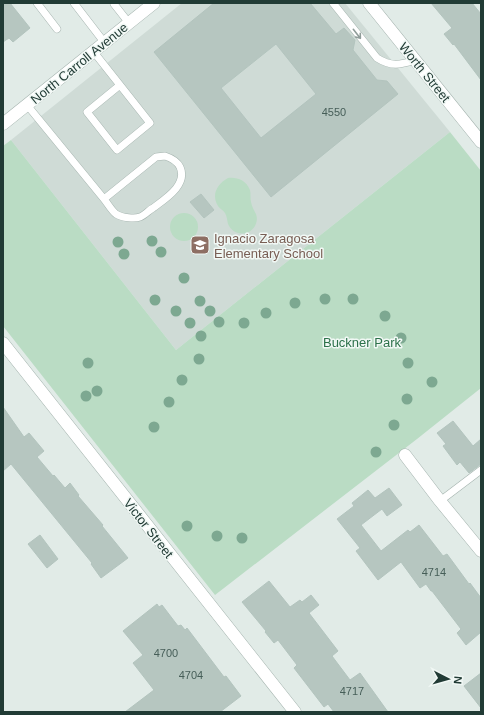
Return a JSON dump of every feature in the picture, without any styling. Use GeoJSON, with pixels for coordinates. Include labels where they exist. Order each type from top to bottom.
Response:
{"type":"FeatureCollection","features":[{"type":"Feature","properties":{"kind":"street","name":"North Carroll Avenue"},"geometry":{"type":"LineString","coordinates":[[3,124],[154,3]]}},
{"type":"Feature","properties":{"kind":"street","name":"Worth Street"},"geometry":{"type":"LineString","coordinates":[[369,3],[481,142]]}},
{"type":"Feature","properties":{"kind":"street","name":"Victor Street"},"geometry":{"type":"LineString","coordinates":[[3,343],[295,712]]}},
{"type":"Feature","properties":{"kind":"street"},"geometry":{"type":"LineString","coordinates":[[405,455],[481,551]]}},
{"type":"Feature","properties":{"kind":"lane"},"geometry":{"type":"LineString","coordinates":[[37,3],[57,29]]}},
{"type":"Feature","properties":{"kind":"lane"},"geometry":{"type":"LineString","coordinates":[[74,3],[104,42]]}},
{"type":"Feature","properties":{"kind":"lane"},"geometry":{"type":"LineString","coordinates":[[114,3],[129,23]]}},
{"type":"Feature","properties":{"kind":"lane"},"geometry":{"type":"LineString","coordinates":[[333,3],[376,58],[385,63],[400,65],[416,60]]}},
{"type":"Feature","properties":{"kind":"lane"},"geometry":{"type":"LineString","coordinates":[[93,51],[120,85],[150,123],[118,150],[87,112],[120,85]]}},
{"type":"Feature","properties":{"kind":"lane"},"geometry":{"type":"LineString","coordinates":[[27,105],[104,199],[117,214],[129,218],[140,217],[168,197],[179,185],[182,177],[181,169],[178,163],[171,158],[166,156],[156,157],[104,199]]}},
{"type":"Feature","properties":{"kind":"lane"},"geometry":{"type":"LineString","coordinates":[[440,501],[481,470]]}},
{"type":"Feature","properties":{"kind":"shaded area","name":"Ignacio Zaragosa Elementary School"},"geometry":{"type":"Polygon","coordinates":[[[182,3],[345,3],[450,132],[176,350],[11,140],[182,3]]]}},
{"type":"Feature","properties":{"kind":"green space","name":"Buckner Park"},"geometry":{"type":"Polygon","coordinates":[[[450,132],[481,171],[481,388],[215,595],[3,326],[3,146],[11,140],[176,350],[450,132]]]}},
{"type":"Feature","properties":{"kind":"green space"},"geometry":{"type":"Polygon","coordinates":[[[228,178],[241,180],[250,190],[252,207],[256,214],[257,220],[249,232],[238,233],[231,229],[228,224],[226,214],[216,202],[216,190],[224,180],[228,178]]]}},
{"type":"Feature","properties":{"kind":"green space"},"geometry":{"type":"Polygon","coordinates":[[[184,213],[194,217],[198,227],[194,237],[184,241],[174,237],[170,227],[174,217],[184,213]]]}},
{"type":"Feature","properties":{"kind":"building"},"geometry":{"type":"Polygon","coordinates":[[[3,3],[10,3],[30,28],[13,42],[9,38],[3,42],[3,3]]]}},
{"type":"Feature","properties":{"kind":"building"},"geometry":{"type":"Polygon","coordinates":[[[214,3],[310,3],[336,34],[344,28],[355,40],[353,50],[377,80],[387,81],[398,94],[271,197],[154,52],[214,3]],[[276,44],[221,88],[261,138],[316,94],[276,44]]]}},
{"type":"Feature","properties":{"kind":"building"},"geometry":{"type":"Polygon","coordinates":[[[431,3],[472,3],[481,14],[481,80],[454,44],[453,45],[444,34],[452,28],[431,3]]]}},
{"type":"Feature","properties":{"kind":"building"},"geometry":{"type":"Polygon","coordinates":[[[201,194],[214,210],[204,218],[190,202],[201,194]]]}},
{"type":"Feature","properties":{"kind":"building"},"geometry":{"type":"Polygon","coordinates":[[[3,407],[24,437],[29,433],[44,451],[37,457],[65,488],[70,483],[79,495],[78,496],[103,525],[102,526],[128,558],[101,578],[91,564],[92,563],[11,464],[3,471],[3,407]]]}},
{"type":"Feature","properties":{"kind":"building"},"geometry":{"type":"Polygon","coordinates":[[[453,421],[473,446],[481,439],[481,464],[469,473],[460,462],[457,465],[443,446],[446,444],[437,433],[453,421]]]}},
{"type":"Feature","properties":{"kind":"building"},"geometry":{"type":"Polygon","coordinates":[[[389,488],[402,505],[387,516],[382,509],[361,525],[381,551],[408,530],[410,532],[419,525],[443,556],[447,554],[481,598],[481,632],[466,645],[457,633],[461,629],[426,584],[420,588],[401,562],[378,580],[356,551],[360,548],[337,519],[354,506],[352,503],[368,490],[375,498],[389,488]]]}},
{"type":"Feature","properties":{"kind":"building"},"geometry":{"type":"Polygon","coordinates":[[[40,535],[58,559],[47,568],[28,544],[40,535]]]}},
{"type":"Feature","properties":{"kind":"building"},"geometry":{"type":"Polygon","coordinates":[[[269,581],[290,607],[300,600],[302,602],[311,595],[319,605],[309,613],[338,651],[332,656],[350,680],[360,673],[388,712],[334,712],[328,704],[324,707],[294,668],[297,665],[278,640],[274,643],[242,602],[269,581]]]}},
{"type":"Feature","properties":{"kind":"building"},"geometry":{"type":"Polygon","coordinates":[[[157,604],[159,607],[162,605],[178,626],[181,625],[185,630],[187,628],[224,677],[226,676],[241,696],[220,712],[125,712],[154,690],[133,663],[143,655],[123,631],[157,604]]]}},
{"type":"Feature","properties":{"kind":"building"},"geometry":{"type":"Polygon","coordinates":[[[481,673],[481,708],[464,686],[481,673]]]}},
{"type":"Feature","properties":{"kind":"place","name":"Ignacio Zaragosa Elementary School"},"geometry":{"type":"Point","coordinates":[200,245]}}]}
